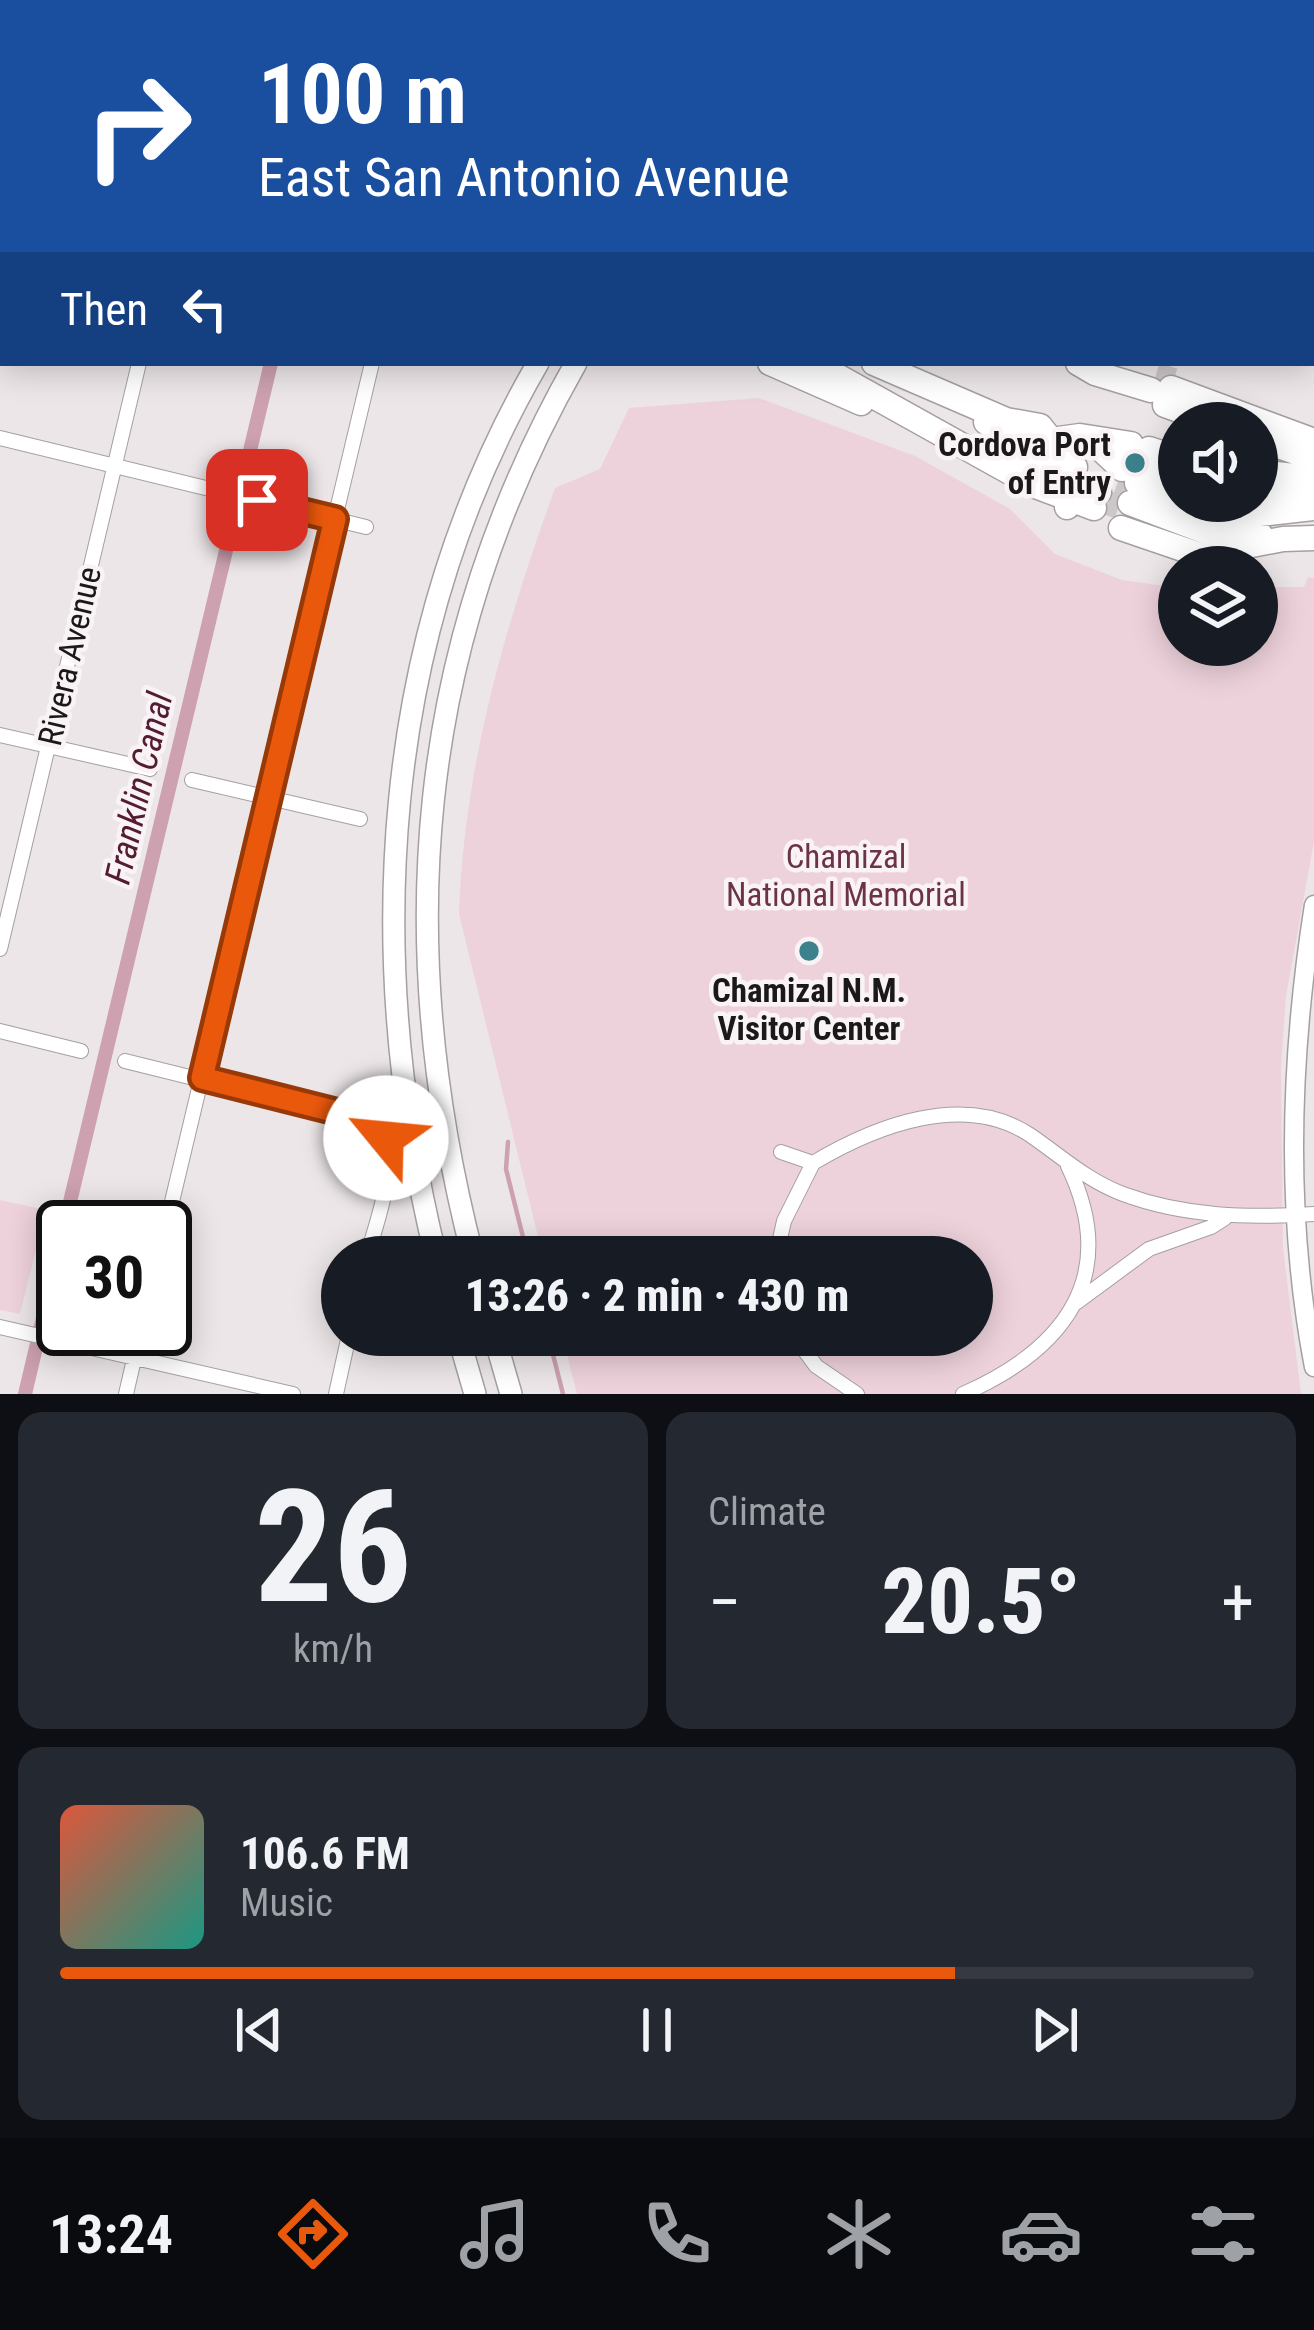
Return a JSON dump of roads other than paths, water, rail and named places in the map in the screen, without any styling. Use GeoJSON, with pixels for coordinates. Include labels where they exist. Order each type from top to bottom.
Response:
{"type":"FeatureCollection","features":[{"type":"Feature","properties":{"kind":"highway"},"geometry":{"type":"LineString","coordinates":[[777,366],[930,428]]}},
{"type":"Feature","properties":{"kind":"highway"},"geometry":{"type":"LineString","coordinates":[[819,366],[981,452],[1006,479],[1158,478]]}},
{"type":"Feature","properties":{"kind":"highway"},"geometry":{"type":"LineString","coordinates":[[881,366],[1014,423],[1040,426],[1051,440],[1204,531],[1312,538]]}},
{"type":"Feature","properties":{"kind":"highway"},"geometry":{"type":"LineString","coordinates":[[1086,366],[1314,441]]}},
{"type":"Feature","properties":{"kind":"highway"},"geometry":{"type":"LineString","coordinates":[[964,403],[1004,435],[1072,464],[1076,471],[1158,489]]}},
{"type":"Feature","properties":{"kind":"highway"},"geometry":{"type":"LineString","coordinates":[[1278,437],[1314,441]]}},
{"type":"Feature","properties":{"kind":"highway"},"geometry":{"type":"LineString","coordinates":[[1278,453],[1313,484]]}},
{"type":"Feature","properties":{"kind":"highway"},"geometry":{"type":"LineString","coordinates":[[1278,463],[1313,484]]}},
{"type":"Feature","properties":{"kind":"highway"},"geometry":{"type":"LineString","coordinates":[[1117,478],[1158,465]]}},
{"type":"Feature","properties":{"kind":"highway"},"geometry":{"type":"LineString","coordinates":[[1117,478],[1158,471]]}},
{"type":"Feature","properties":{"kind":"highway"},"geometry":{"type":"LineString","coordinates":[[1117,478],[1158,516]]}},
{"type":"Feature","properties":{"kind":"highway"},"geometry":{"type":"LineString","coordinates":[[1117,478],[1158,494]]}},
{"type":"Feature","properties":{"kind":"highway"},"geometry":{"type":"LineString","coordinates":[[1117,478],[1158,512]]}},
{"type":"Feature","properties":{"kind":"highway"},"geometry":{"type":"LineString","coordinates":[[1278,495],[1313,484]]}},
{"type":"Feature","properties":{"kind":"highway"},"geometry":{"type":"LineString","coordinates":[[1278,501],[1313,484]]}},
{"type":"Feature","properties":{"kind":"highway"},"geometry":{"type":"LineString","coordinates":[[1278,510],[1312,538]]}},
{"type":"Feature","properties":{"kind":"highway"},"geometry":{"type":"LineString","coordinates":[[1164,522],[1200,555],[1238,522]]}},
{"type":"Feature","properties":{"kind":"highway"},"geometry":{"type":"LineString","coordinates":[[1171,522],[1194,541],[1231,543],[1247,522]]}},
{"type":"Feature","properties":{"kind":"main road"},"geometry":{"type":"LineString","coordinates":[[530,452],[528,429],[543,393],[532,366]]}},
{"type":"Feature","properties":{"kind":"main road"},"geometry":{"type":"LineString","coordinates":[[431,1236],[410,1136],[393,997],[391,909],[400,785],[417,689],[454,552],[532,366]]}},
{"type":"Feature","properties":{"kind":"main road"},"geometry":{"type":"LineString","coordinates":[[468,1236],[446,1134],[427,982],[429,823],[459,652],[492,544],[530,452],[574,366]]}},
{"type":"Feature","properties":{"kind":"main road"},"geometry":{"type":"LineString","coordinates":[[1314,905],[1295,1079],[1314,1367]]}},
{"type":"Feature","properties":{"kind":"main road"},"geometry":{"type":"LineString","coordinates":[[464,1356],[475,1394]]}},
{"type":"Feature","properties":{"kind":"main road"},"geometry":{"type":"LineString","coordinates":[[500,1356],[512,1394]]}},
{"type":"Feature","properties":{"kind":"street","name":"Rivera Avenue"},"geometry":{"type":"LineString","coordinates":[[0,949],[138,366]]}},
{"type":"Feature","properties":{"kind":"street"},"geometry":{"type":"LineString","coordinates":[[172,1200],[371,366]]}},
{"type":"Feature","properties":{"kind":"street"},"geometry":{"type":"LineString","coordinates":[[0,438],[366,526]]}},
{"type":"Feature","properties":{"kind":"street"},"geometry":{"type":"LineString","coordinates":[[0,735],[150,769]]}},
{"type":"Feature","properties":{"kind":"street"},"geometry":{"type":"LineString","coordinates":[[193,780],[360,819]]}},
{"type":"Feature","properties":{"kind":"street"},"geometry":{"type":"LineString","coordinates":[[0,1031],[81,1051]]}},
{"type":"Feature","properties":{"kind":"street"},"geometry":{"type":"LineString","coordinates":[[125,1061],[365,1119],[381,1129],[388,1168],[372,1236]]}},
{"type":"Feature","properties":{"kind":"street"},"geometry":{"type":"LineString","coordinates":[[781,1236],[812,1162],[881,1132],[962,1112],[1006,1122],[1068,1166],[1120,1193],[1225,1218],[1305,1215]]}},
{"type":"Feature","properties":{"kind":"street"},"geometry":{"type":"LineString","coordinates":[[781,1152],[812,1162]]}},
{"type":"Feature","properties":{"kind":"street"},"geometry":{"type":"LineString","coordinates":[[1068,1166],[1090,1227],[1090,1252],[1077,1302]]}},
{"type":"Feature","properties":{"kind":"street"},"geometry":{"type":"LineString","coordinates":[[994,1394],[1077,1302],[1149,1250],[1211,1228],[1225,1218]]}},
{"type":"Feature","properties":{"kind":"street"},"geometry":{"type":"LineString","coordinates":[[0,1327],[293,1394]]}},
{"type":"Feature","properties":{"kind":"street"},"geometry":{"type":"LineString","coordinates":[[336,1394],[344,1356]]}},
{"type":"Feature","properties":{"kind":"street"},"geometry":{"type":"LineString","coordinates":[[809,1356],[857,1394]]}},
{"type":"Feature","properties":{"kind":"street"},"geometry":{"type":"LineString","coordinates":[[126,1394],[135,1358]]}},
{"type":"Feature","properties":{"kind":"street"},"geometry":{"type":"LineString","coordinates":[[963,1394],[1008,1374]]}},
{"type":"Feature","properties":{"kind":"waterway","name":"Franklin Canal"},"geometry":{"type":"LineString","coordinates":[[70,1200],[270,366]]}},
{"type":"Feature","properties":{"kind":"waterway"},"geometry":{"type":"LineString","coordinates":[[508,1142],[506,1169],[523,1236]]}},
{"type":"Feature","properties":{"kind":"waterway","name":"Franklin Canal"},"geometry":{"type":"LineString","coordinates":[[25,1394],[36,1347]]}},
{"type":"Feature","properties":{"kind":"waterway"},"geometry":{"type":"LineString","coordinates":[[553,1356],[563,1394]]}},
{"type":"Feature","properties":{"kind":"tunnel"},"geometry":{"type":"LineString","coordinates":[[1156,375],[1174,380]]}},
{"type":"Feature","properties":{"kind":"tunnel"},"geometry":{"type":"LineString","coordinates":[[1116,487],[1134,494]]}},
{"type":"Feature","properties":{"kind":"tunnel"},"geometry":{"type":"LineString","coordinates":[[1096,499],[1128,510]]}},
{"type":"Feature","properties":{"kind":"place","name":"Cordova Port of Entry"},"geometry":{"type":"Point","coordinates":[1135,463]}},
{"type":"Feature","properties":{"kind":"place","name":"Chamizal N.M. Visitor Center"},"geometry":{"type":"Point","coordinates":[809,951]}},
{"type":"Feature","properties":{"kind":"park label","name":"Chamizal National Memorial"},"geometry":{"type":"Point","coordinates":[846,875]}}]}
